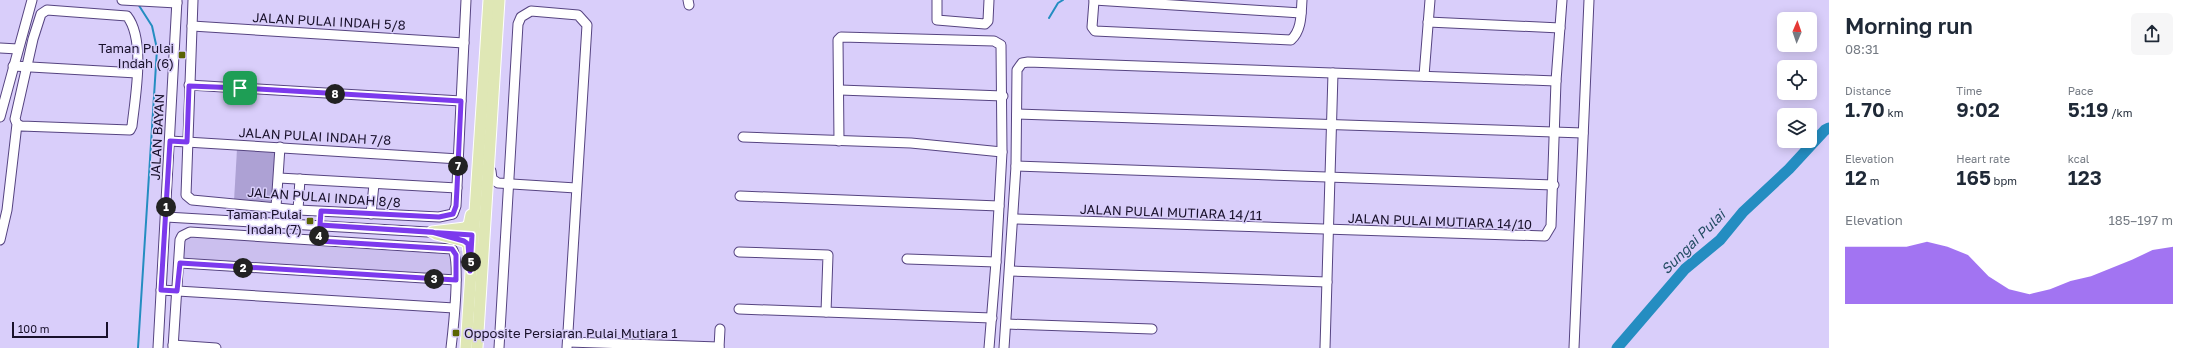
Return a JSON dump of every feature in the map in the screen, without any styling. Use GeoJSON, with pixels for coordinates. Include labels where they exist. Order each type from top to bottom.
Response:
{"type":"FeatureCollection","features":[{"type":"Feature","properties":{"kind":"main road"},"geometry":{"type":"LineString","coordinates":[[477,348],[478,235],[475,197],[489,0]]}},
{"type":"Feature","properties":{"kind":"main road"},"geometry":{"type":"LineString","coordinates":[[470,271],[478,235],[489,148],[500,0]]}},
{"type":"Feature","properties":{"kind":"main road"},"geometry":{"type":"LineString","coordinates":[[432,232],[465,228],[468,225],[475,197]]}},
{"type":"Feature","properties":{"kind":"main road"},"geometry":{"type":"LineString","coordinates":[[432,232],[467,242],[470,271],[466,348]]}},
{"type":"Feature","properties":{"kind":"street"},"geometry":{"type":"LineString","coordinates":[[0,117],[1,107],[32,0]]}},
{"type":"Feature","properties":{"kind":"street"},"geometry":{"type":"LineString","coordinates":[[122,0],[177,1]]}},
{"type":"Feature","properties":{"kind":"street"},"geometry":{"type":"LineString","coordinates":[[187,142],[193,0]]}},
{"type":"Feature","properties":{"kind":"street"},"geometry":{"type":"LineString","coordinates":[[278,178],[457,188],[466,0]]}},
{"type":"Feature","properties":{"kind":"street"},"geometry":{"type":"LineString","coordinates":[[936,0],[937,20],[985,24],[988,21],[989,0]]}},
{"type":"Feature","properties":{"kind":"street"},"geometry":{"type":"LineString","coordinates":[[1301,13],[1094,1],[1092,27],[1095,31],[1291,40],[1296,35],[1301,13],[1302,0]]}},
{"type":"Feature","properties":{"kind":"street"},"geometry":{"type":"LineString","coordinates":[[1424,76],[1430,0]]}},
{"type":"Feature","properties":{"kind":"street","name":"JALAN PULAI MUTIARA 14/10"},"geometry":{"type":"LineString","coordinates":[[1328,230],[1545,236],[1552,226],[1556,81],[1562,0]]}},
{"type":"Feature","properties":{"kind":"street"},"geometry":{"type":"LineString","coordinates":[[1574,348],[1589,0]]}},
{"type":"Feature","properties":{"kind":"street","name":"JALAN BAYAN"},"geometry":{"type":"LineString","coordinates":[[158,348],[177,1]]}},
{"type":"Feature","properties":{"kind":"street"},"geometry":{"type":"LineString","coordinates":[[0,240],[7,210],[17,124],[15,119],[28,68],[33,39],[40,17],[47,10],[124,14],[131,21],[137,43],[137,73],[130,130],[21,126],[17,124]]}},
{"type":"Feature","properties":{"kind":"street"},"geometry":{"type":"LineString","coordinates":[[499,348],[518,24],[521,17],[531,11],[578,15],[587,25],[567,345],[719,348],[720,329]]}},
{"type":"Feature","properties":{"kind":"street"},"geometry":{"type":"LineString","coordinates":[[1428,22],[1560,28]]}},
{"type":"Feature","properties":{"kind":"street","name":"JALAN PULAI INDAH 5/8"},"geometry":{"type":"LineString","coordinates":[[192,26],[464,43]]}},
{"type":"Feature","properties":{"kind":"street"},"geometry":{"type":"LineString","coordinates":[[839,141],[840,90],[838,40],[841,37],[994,41],[1001,45],[1003,96],[1002,152],[996,262],[989,348]]}},
{"type":"Feature","properties":{"kind":"street"},"geometry":{"type":"LineString","coordinates":[[0,48],[18,49]]}},
{"type":"Feature","properties":{"kind":"street"},"geometry":{"type":"LineString","coordinates":[[1004,348],[1007,324],[1016,166],[1018,70],[1022,64],[1028,62],[1556,81]]}},
{"type":"Feature","properties":{"kind":"street"},"geometry":{"type":"LineString","coordinates":[[14,66],[28,68],[137,73]]}},
{"type":"Feature","properties":{"kind":"street"},"geometry":{"type":"LineString","coordinates":[[1325,348],[1333,73]]}},
{"type":"Feature","properties":{"kind":"street"},"geometry":{"type":"LineString","coordinates":[[189,86],[461,101]]}},
{"type":"Feature","properties":{"kind":"street"},"geometry":{"type":"LineString","coordinates":[[840,90],[1003,96]]}},
{"type":"Feature","properties":{"kind":"street"},"geometry":{"type":"LineString","coordinates":[[1017,114],[1583,133]]}},
{"type":"Feature","properties":{"kind":"street"},"geometry":{"type":"LineString","coordinates":[[743,138],[911,143],[1002,152]]}},
{"type":"Feature","properties":{"kind":"street","name":"JALAN PULAI INDAH 7/8"},"geometry":{"type":"LineString","coordinates":[[170,141],[459,159]]}},
{"type":"Feature","properties":{"kind":"street","name":"JALAN PULAI INDAH 8/8"},"geometry":{"type":"LineString","coordinates":[[187,142],[186,195],[192,200],[298,210],[439,217],[453,214],[456,206],[457,188]]}},
{"type":"Feature","properties":{"kind":"street"},"geometry":{"type":"LineString","coordinates":[[276,207],[280,148]]}},
{"type":"Feature","properties":{"kind":"street"},"geometry":{"type":"LineString","coordinates":[[489,148],[492,179],[495,182],[576,188]]}},
{"type":"Feature","properties":{"kind":"street"},"geometry":{"type":"LineString","coordinates":[[1016,166],[1554,185]]}},
{"type":"Feature","properties":{"kind":"street"},"geometry":{"type":"LineString","coordinates":[[298,210],[300,179]]}},
{"type":"Feature","properties":{"kind":"street"},"geometry":{"type":"LineString","coordinates":[[372,214],[374,184]]}},
{"type":"Feature","properties":{"kind":"street"},"geometry":{"type":"LineString","coordinates":[[740,196],[999,206]]}},
{"type":"Feature","properties":{"kind":"street"},"geometry":{"type":"LineString","coordinates":[[319,241],[321,211]]}},
{"type":"Feature","properties":{"kind":"street"},"geometry":{"type":"LineString","coordinates":[[166,217],[478,235]]}},
{"type":"Feature","properties":{"kind":"street","name":"JALAN PULAI MUTIARA 14/11"},"geometry":{"type":"LineString","coordinates":[[1013,220],[1328,230]]}},
{"type":"Feature","properties":{"kind":"street"},"geometry":{"type":"LineString","coordinates":[[216,348],[173,347],[180,263],[180,240],[182,236],[190,232],[452,249],[456,255],[456,280],[451,348]]}},
{"type":"Feature","properties":{"kind":"street"},"geometry":{"type":"LineString","coordinates":[[738,252],[828,256],[826,312]]}},
{"type":"Feature","properties":{"kind":"street"},"geometry":{"type":"LineString","coordinates":[[907,258],[996,262]]}},
{"type":"Feature","properties":{"kind":"street"},"geometry":{"type":"LineString","coordinates":[[180,263],[456,280]]}},
{"type":"Feature","properties":{"kind":"street"},"geometry":{"type":"LineString","coordinates":[[1010,271],[1327,282]]}},
{"type":"Feature","properties":{"kind":"street"},"geometry":{"type":"LineString","coordinates":[[161,290],[454,308]]}},
{"type":"Feature","properties":{"kind":"street"},"geometry":{"type":"LineString","coordinates":[[739,309],[992,318]]}},
{"type":"Feature","properties":{"kind":"street"},"geometry":{"type":"LineString","coordinates":[[1007,324],[1152,329]]}},
{"type":"Feature","properties":{"kind":"shaded area"},"geometry":{"type":"Polygon","coordinates":[[[237,149],[276,152],[272,202],[234,201],[237,149]]]}},
{"type":"Feature","properties":{"kind":"shaded area"},"geometry":{"type":"Polygon","coordinates":[[[176,234],[464,251],[462,283],[174,266],[176,234]]]}},
{"type":"Feature","properties":{"kind":"waterway"},"geometry":{"type":"LineString","coordinates":[[1049,18],[1058,3],[1063,0]]}},
{"type":"Feature","properties":{"kind":"waterway"},"geometry":{"type":"LineString","coordinates":[[138,4],[152,26],[157,49],[138,348]]}},
{"type":"Feature","properties":{"kind":"waterway","name":"Sungai Pulai"},"geometry":{"type":"LineString","coordinates":[[1617,348],[1685,269],[1720,240],[1743,212],[1789,169],[1825,130],[1829,128]]}},
{"type":"Feature","properties":{"kind":"place","name":"Taman Pulai Indah (6)"},"geometry":{"type":"Point","coordinates":[182,55]}},
{"type":"Feature","properties":{"kind":"place","name":"Taman Pulai Indah (7)"},"geometry":{"type":"Point","coordinates":[310,221]}},
{"type":"Feature","properties":{"kind":"place","name":"Opposite Persiaran Pulai Mutiara 1"},"geometry":{"type":"Point","coordinates":[456,333]}},
{"type":"Feature","properties":{"kind":"route"},"geometry":{"type":"LineString","coordinates":[[240,88],[189,86],[187,142],[170,141],[161,290],[177,291],[180,263],[456,280],[456,255],[452,249],[319,241],[320,225],[432,232],[472,235],[470,271],[468,244],[464,241],[432,232],[376,229],[320,225],[321,211],[439,217],[453,214],[456,206],[461,101],[240,88]]}}]}
